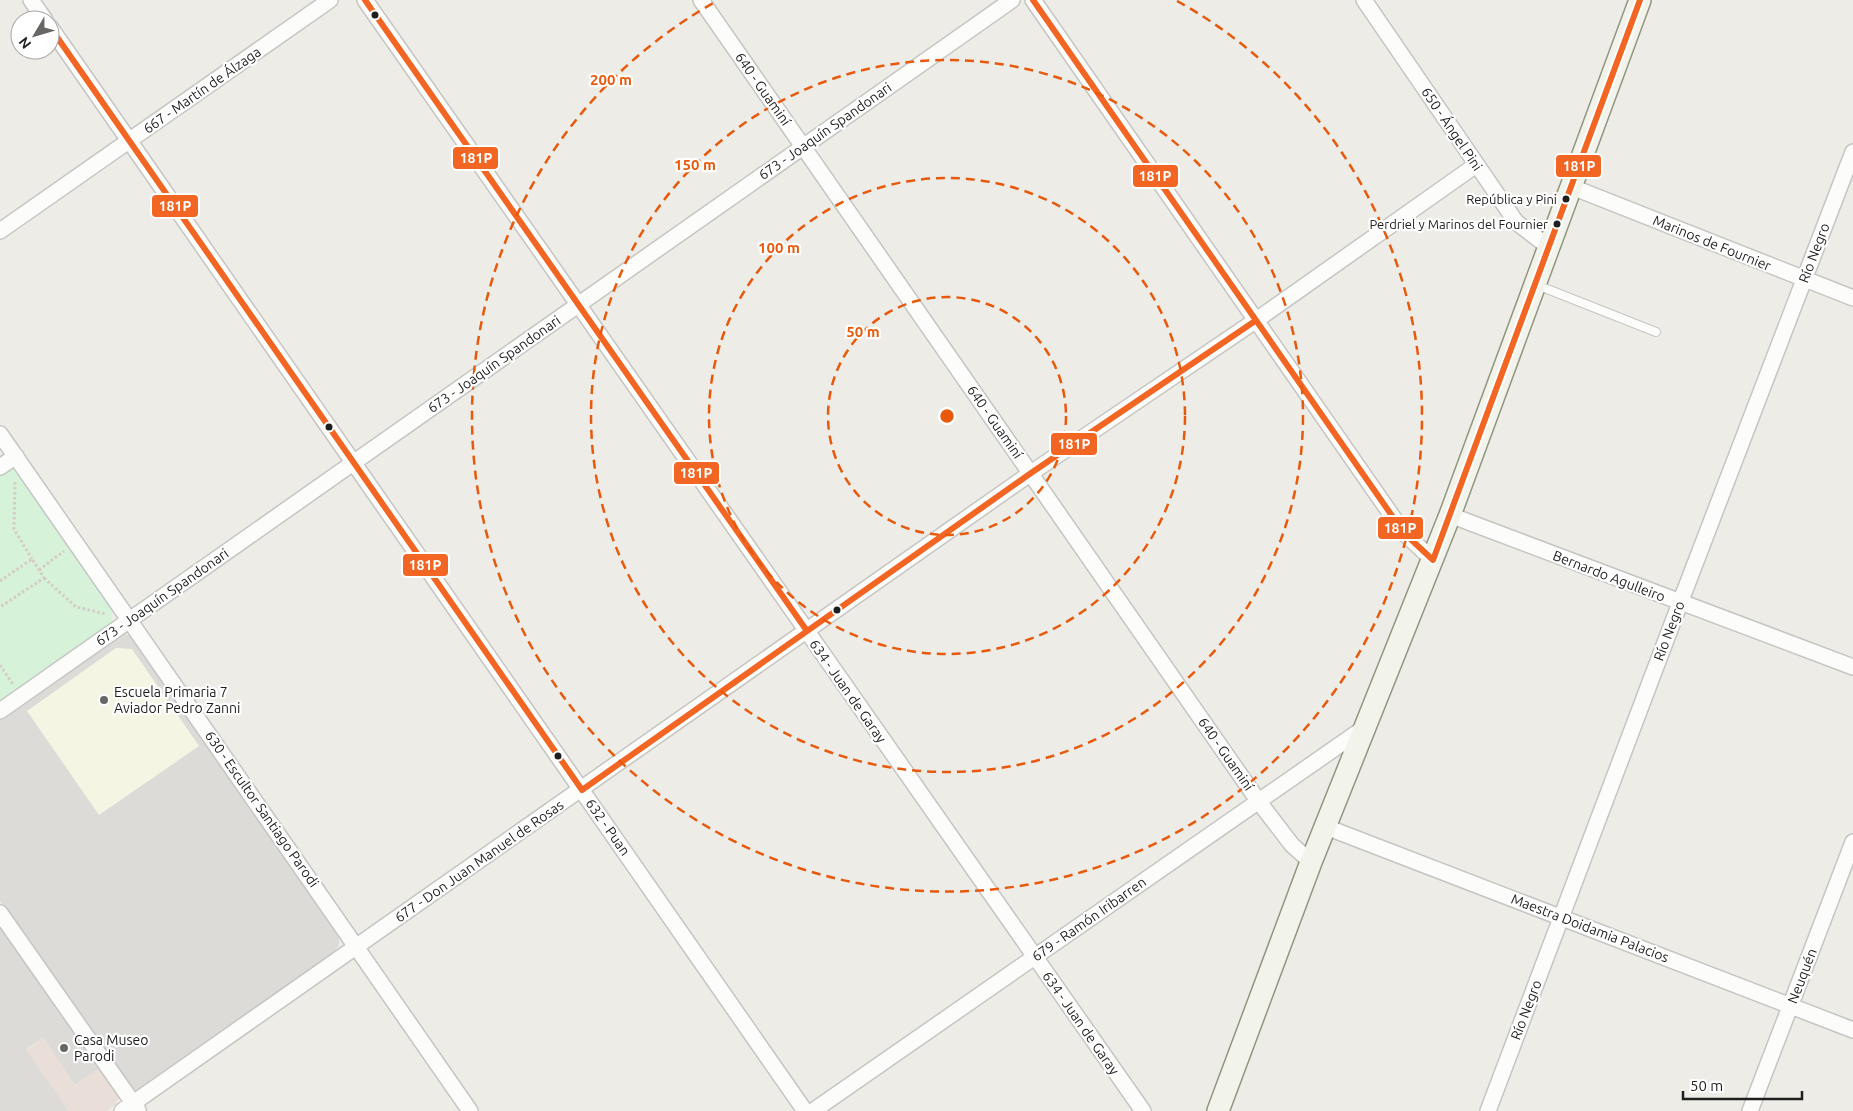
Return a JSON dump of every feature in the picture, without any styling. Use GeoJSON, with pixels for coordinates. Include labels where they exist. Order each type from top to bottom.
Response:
{"type":"FeatureCollection","features":[{"type":"Feature","properties":{"kind":"main road"},"geometry":{"type":"LineString","coordinates":[[1218,1111],[1311,862],[1433,560],[1550,248],[1640,0]]}},
{"type":"Feature","properties":{"kind":"street","name":"667 - Martín de Álzaga"},"geometry":{"type":"LineString","coordinates":[[0,231],[330,0]]}},
{"type":"Feature","properties":{"kind":"street","name":"634 - Juan de Garay"},"geometry":{"type":"LineString","coordinates":[[365,0],[1143,1111]]}},
{"type":"Feature","properties":{"kind":"street","name":"640 - Guaminí"},"geometry":{"type":"LineString","coordinates":[[701,0],[1259,802],[1292,845],[1311,862]]}},
{"type":"Feature","properties":{"kind":"street","name":"673 - Joaquín Spandonari"},"geometry":{"type":"LineString","coordinates":[[0,711],[1012,0]]}},
{"type":"Feature","properties":{"kind":"street"},"geometry":{"type":"LineString","coordinates":[[1033,0],[1404,533],[1433,560]]}},
{"type":"Feature","properties":{"kind":"street","name":"650 - Ángel Pini"},"geometry":{"type":"LineString","coordinates":[[1364,0],[1516,222],[1550,248]]}},
{"type":"Feature","properties":{"kind":"street","name":"632 - Puan"},"geometry":{"type":"LineString","coordinates":[[60,41],[805,1111]]}},
{"type":"Feature","properties":{"kind":"street","name":"Río Negro"},"geometry":{"type":"LineString","coordinates":[[1488,1111],[1853,152]]}},
{"type":"Feature","properties":{"kind":"street","name":"677 - Don Juan Manuel de Rosas"},"geometry":{"type":"LineString","coordinates":[[132,1108],[357,946],[582,790],[1031,473],[1255,321],[1476,164]]}},
{"type":"Feature","properties":{"kind":"street","name":"Marinos de Fournier"},"geometry":{"type":"LineString","coordinates":[[1572,187],[1853,298]]}},
{"type":"Feature","properties":{"kind":"street","name":"630 - Escultor Santiago Parodi"},"geometry":{"type":"LineString","coordinates":[[0,434],[131,619],[470,1111]]}},
{"type":"Feature","properties":{"kind":"street"},"geometry":{"type":"LineString","coordinates":[[0,467],[16,456]]}},
{"type":"Feature","properties":{"kind":"street","name":"Bernardo Agulleiro"},"geometry":{"type":"LineString","coordinates":[[1450,515],[1853,667]]}},
{"type":"Feature","properties":{"kind":"street","name":"679 - Ramón Iribarren"},"geometry":{"type":"LineString","coordinates":[[813,1111],[1366,728]]}},
{"type":"Feature","properties":{"kind":"street","name":"Maestra Doidamia Palacios"},"geometry":{"type":"LineString","coordinates":[[1326,827],[1562,916],[1853,1030]]}},
{"type":"Feature","properties":{"kind":"street","name":"Neuquén"},"geometry":{"type":"LineString","coordinates":[[1750,1111],[1853,842]]}},
{"type":"Feature","properties":{"kind":"street"},"geometry":{"type":"LineString","coordinates":[[0,913],[132,1108]]}},
{"type":"Feature","properties":{"kind":"lane"},"geometry":{"type":"LineString","coordinates":[[1536,285],[1656,332]]}},
{"type":"Feature","properties":{"kind":"path"},"geometry":{"type":"LineString","coordinates":[[16,456],[14,529],[38,570],[44,578],[76,607],[131,619]]}},
{"type":"Feature","properties":{"kind":"path"},"geometry":{"type":"LineString","coordinates":[[38,570],[76,543]]}},
{"type":"Feature","properties":{"kind":"path"},"geometry":{"type":"LineString","coordinates":[[0,581],[32,559]]}},
{"type":"Feature","properties":{"kind":"path"},"geometry":{"type":"LineString","coordinates":[[0,607],[44,578]]}},
{"type":"Feature","properties":{"kind":"path"},"geometry":{"type":"LineString","coordinates":[[0,665],[21,696]]}},
{"type":"Feature","properties":{"kind":"shaded area"},"geometry":{"type":"Polygon","coordinates":[[[123,633],[133,637],[339,938],[336,950],[139,1091],[130,1087],[0,901],[0,717],[123,633]]]}},
{"type":"Feature","properties":{"kind":"shaded area"},"geometry":{"type":"Polygon","coordinates":[[[116,648],[132,649],[199,746],[99,815],[27,711],[116,648]]]}},
{"type":"Feature","properties":{"kind":"shaded area"},"geometry":{"type":"Polygon","coordinates":[[[0,924],[103,1066],[75,1085],[43,1038],[26,1049],[69,1111],[0,1111],[0,924]]]}},
{"type":"Feature","properties":{"kind":"shaded area"},"geometry":{"type":"Polygon","coordinates":[[[43,1038],[75,1085],[103,1066],[119,1092],[116,1104],[107,1111],[69,1111],[26,1050],[43,1038]]]}},
{"type":"Feature","properties":{"kind":"green space"},"geometry":{"type":"Polygon","coordinates":[[[13,466],[113,610],[111,623],[0,700],[0,475],[13,466]]]}},
{"type":"Feature","properties":{"kind":"transit line","name":"181P"},"geometry":{"type":"LineString","coordinates":[[365,0],[807,631]]}},
{"type":"Feature","properties":{"kind":"transit line","name":"181P"},"geometry":{"type":"LineString","coordinates":[[1033,0],[1404,533],[1433,560],[1640,0]]}},
{"type":"Feature","properties":{"kind":"transit line","name":"181P"},"geometry":{"type":"LineString","coordinates":[[60,41],[582,790],[1031,473],[1255,321]]}},
{"type":"Feature","properties":{"kind":"place","name":"República y Pini"},"geometry":{"type":"Point","coordinates":[1566,199]}},
{"type":"Feature","properties":{"kind":"place","name":"Perdriel y Marinos del Fournier"},"geometry":{"type":"Point","coordinates":[1557,224]}},
{"type":"Feature","properties":{"kind":"place","name":"Escuela Primaria 7 Aviador Pedro Zanni"},"geometry":{"type":"Point","coordinates":[104,700]}},
{"type":"Feature","properties":{"kind":"place","name":"Casa Museo Parodi"},"geometry":{"type":"Point","coordinates":[64,1048]}}]}
